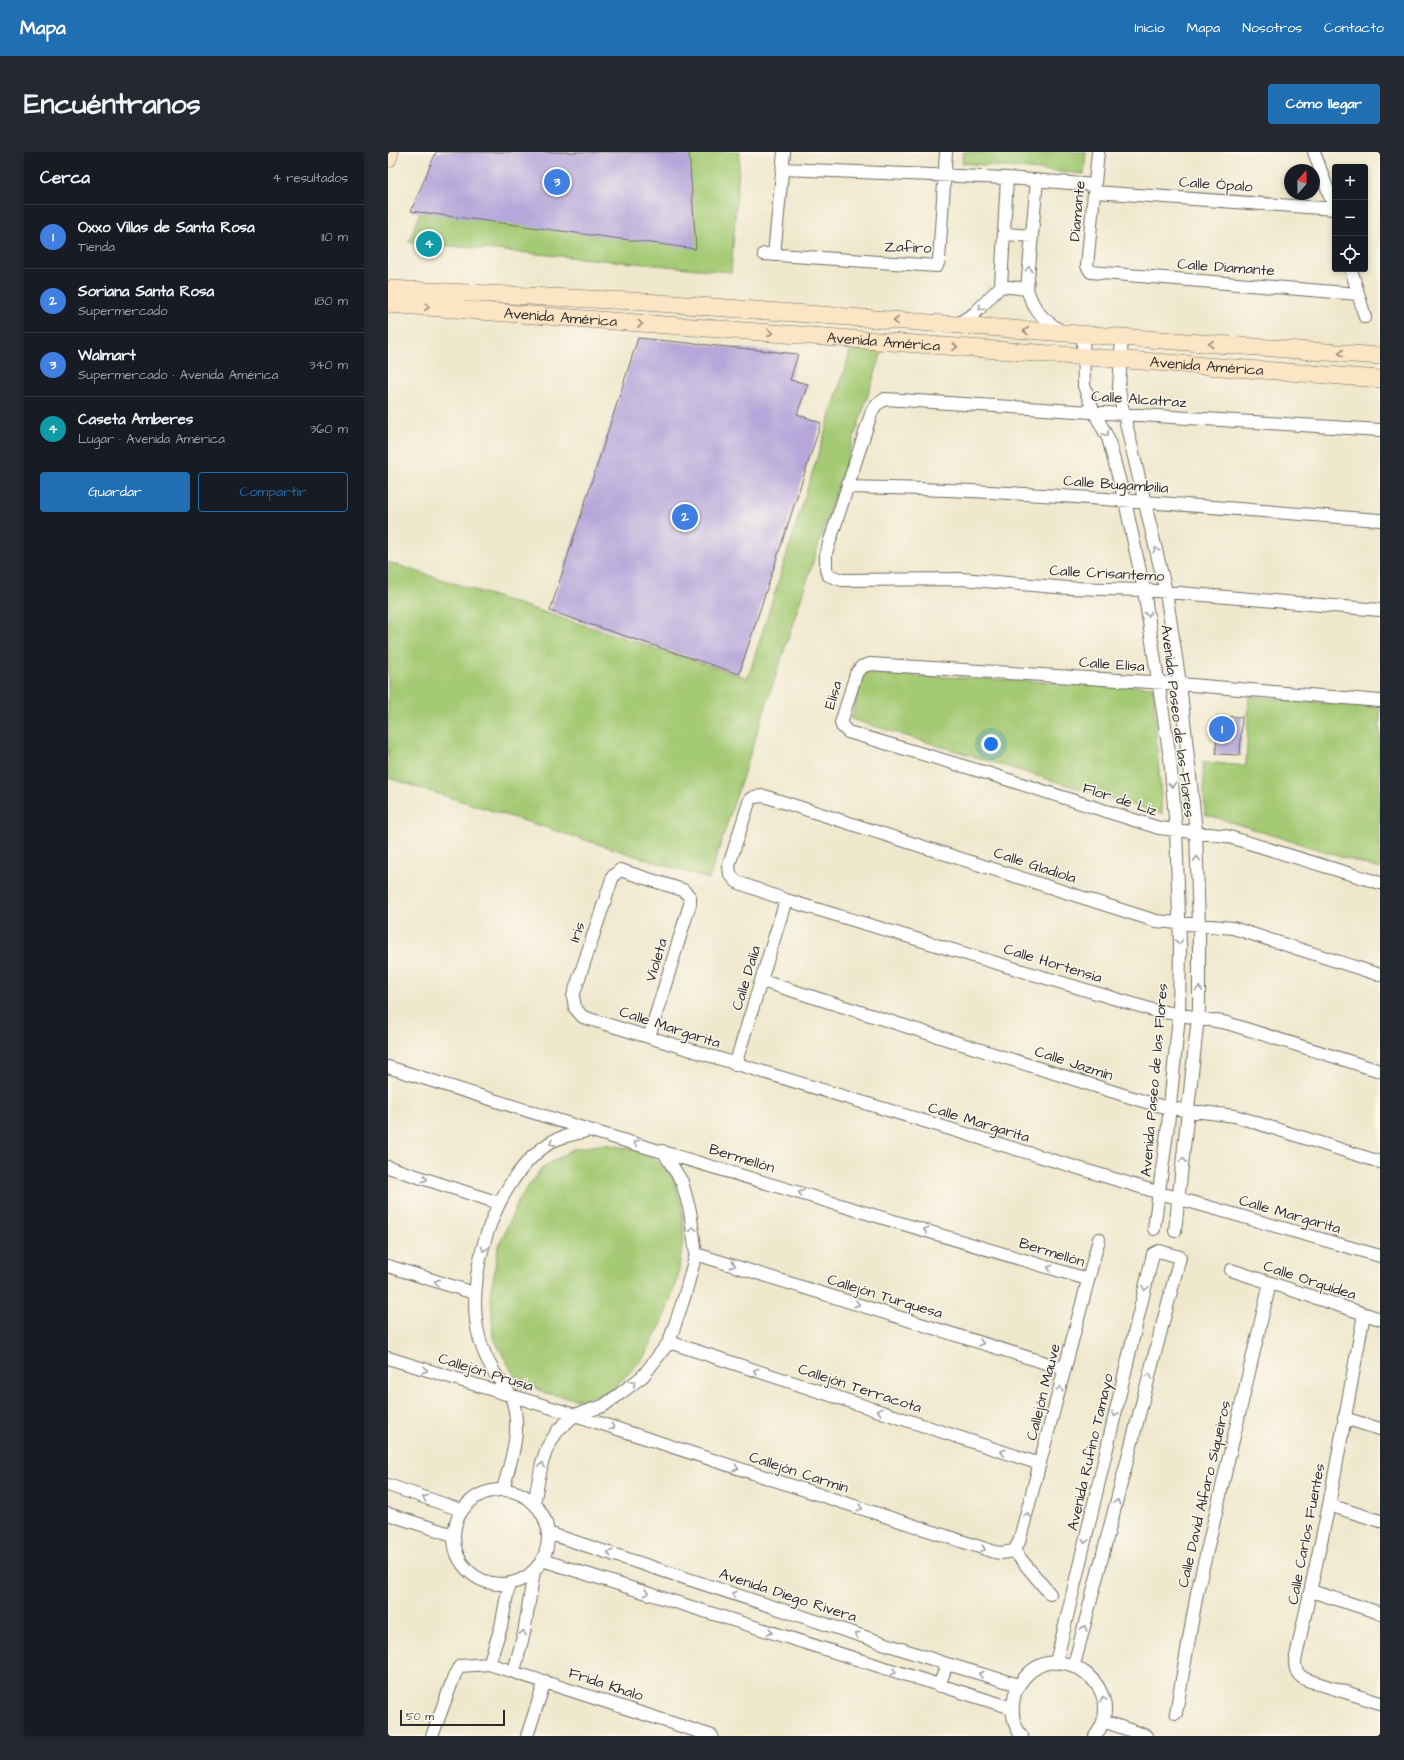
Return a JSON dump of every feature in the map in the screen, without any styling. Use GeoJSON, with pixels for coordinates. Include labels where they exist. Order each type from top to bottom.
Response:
{"type":"FeatureCollection","features":[{"type":"Feature","properties":{"kind":"main road"},"geometry":{"type":"LineString","coordinates":[[388,159],[390,152]]}},
{"type":"Feature","properties":{"kind":"main road","name":"Avenida América"},"geometry":{"type":"LineString","coordinates":[[388,289],[631,301],[955,326],[1380,356]]}},
{"type":"Feature","properties":{"kind":"main road","name":"Avenida América"},"geometry":{"type":"LineString","coordinates":[[388,304],[1380,379]]}},
{"type":"Feature","properties":{"kind":"main road"},"geometry":{"type":"LineString","coordinates":[[819,316],[825,323],[826,329],[824,334],[819,337]]}},
{"type":"Feature","properties":{"kind":"main road"},"geometry":{"type":"LineString","coordinates":[[853,318],[848,330],[850,336],[855,339]]}},
{"type":"Feature","properties":{"kind":"street"},"geometry":{"type":"LineString","coordinates":[[783,169],[784,152]]}},
{"type":"Feature","properties":{"kind":"street","name":"Zafiro"},"geometry":{"type":"LineString","coordinates":[[783,169],[769,255],[937,266],[939,260],[946,152]]}},
{"type":"Feature","properties":{"kind":"street","name":"Diamante"},"geometry":{"type":"LineString","coordinates":[[1091,272],[1087,266],[1098,152]]}},
{"type":"Feature","properties":{"kind":"street"},"geometry":{"type":"LineString","coordinates":[[1314,152],[1332,201]]}},
{"type":"Feature","properties":{"kind":"street","name":"Calle Ópalo"},"geometry":{"type":"LineString","coordinates":[[783,169],[1037,180],[1095,188],[1332,209]]}},
{"type":"Feature","properties":{"kind":"street"},"geometry":{"type":"LineString","coordinates":[[955,326],[975,313],[1001,286],[1007,178]]}},
{"type":"Feature","properties":{"kind":"street"},"geometry":{"type":"LineString","coordinates":[[1037,180],[1027,289],[1032,305],[1038,313],[1048,323],[1065,333]]}},
{"type":"Feature","properties":{"kind":"street"},"geometry":{"type":"LineString","coordinates":[[1004,234],[1032,236]]}},
{"type":"Feature","properties":{"kind":"street","name":"Calle Diamante"},"geometry":{"type":"LineString","coordinates":[[1091,272],[1358,294]]}},
{"type":"Feature","properties":{"kind":"street"},"geometry":{"type":"LineString","coordinates":[[1353,272],[1365,317]]}},
{"type":"Feature","properties":{"kind":"street"},"geometry":{"type":"LineString","coordinates":[[1001,286],[1027,289]]}},
{"type":"Feature","properties":{"kind":"street","name":"Avenida Paseo de las Flores"},"geometry":{"type":"LineString","coordinates":[[1083,334],[1084,386],[1094,412],[1108,438],[1125,501],[1144,590],[1160,684],[1170,758],[1176,830],[1179,923],[1178,1016],[1160,1194],[1154,1229]]}},
{"type":"Feature","properties":{"kind":"street","name":"Avenida Paseo de las Flores"},"geometry":{"type":"LineString","coordinates":[[1122,337],[1119,388],[1144,502],[1166,592],[1180,684],[1196,831],[1199,926],[1197,1017],[1179,1199]]}},
{"type":"Feature","properties":{"kind":"street","name":"Calle Alcatraz"},"geometry":{"type":"LineString","coordinates":[[832,578],[828,575],[826,569],[826,553],[872,411],[879,402],[885,399],[1380,430]]}},
{"type":"Feature","properties":{"kind":"street","name":"Calle Bugambilia"},"geometry":{"type":"LineString","coordinates":[[848,487],[940,488],[1380,520]]}},
{"type":"Feature","properties":{"kind":"street","name":"Calle Crisantemo"},"geometry":{"type":"LineString","coordinates":[[832,578],[842,580],[962,579],[1068,588],[1144,590],[1380,610]]}},
{"type":"Feature","properties":{"kind":"street","name":"Calle Elisa"},"geometry":{"type":"LineString","coordinates":[[866,665],[877,664],[1160,684],[1180,684],[1380,701]]}},
{"type":"Feature","properties":{"kind":"street","name":"Elisa"},"geometry":{"type":"LineString","coordinates":[[852,734],[845,730],[841,722],[856,674],[861,667],[866,665]]}},
{"type":"Feature","properties":{"kind":"street","name":"Flor de Liz"},"geometry":{"type":"LineString","coordinates":[[852,734],[997,777],[1159,828],[1196,831],[1226,836],[1380,883]]}},
{"type":"Feature","properties":{"kind":"street","name":"Calle Gladiola"},"geometry":{"type":"LineString","coordinates":[[729,865],[750,799],[764,796],[1156,921],[1232,928],[1380,975]]}},
{"type":"Feature","properties":{"kind":"street","name":"Calle Hortensia"},"geometry":{"type":"LineString","coordinates":[[729,865],[730,874],[736,882],[786,900],[1146,1008],[1178,1016],[1197,1017],[1250,1029],[1380,1071]]}},
{"type":"Feature","properties":{"kind":"street","name":"Violeta"},"geometry":{"type":"LineString","coordinates":[[620,870],[683,890],[688,894],[690,904],[649,1037]]}},
{"type":"Feature","properties":{"kind":"street","name":"Iris"},"geometry":{"type":"LineString","coordinates":[[575,1008],[573,996],[610,883],[615,873],[620,870]]}},
{"type":"Feature","properties":{"kind":"street","name":"Calle Dalia"},"geometry":{"type":"LineString","coordinates":[[735,1065],[786,900]]}},
{"type":"Feature","properties":{"kind":"street","name":"Calle Jazmín"},"geometry":{"type":"LineString","coordinates":[[762,981],[1146,1102],[1169,1108],[1235,1116],[1380,1162]]}},
{"type":"Feature","properties":{"kind":"street","name":"Calle Margarita"},"geometry":{"type":"LineString","coordinates":[[575,1008],[583,1017],[735,1065],[1160,1194],[1380,1256]]}},
{"type":"Feature","properties":{"kind":"street","name":"Bermellón"},"geometry":{"type":"LineString","coordinates":[[388,1067],[589,1130],[1088,1279]]}},
{"type":"Feature","properties":{"kind":"street"},"geometry":{"type":"LineString","coordinates":[[502,1489],[514,1450],[516,1431],[510,1396],[494,1372],[484,1352],[477,1329],[474,1293],[487,1236],[499,1203],[515,1177],[537,1153],[552,1142],[589,1130]]}},
{"type":"Feature","properties":{"kind":"street"},"geometry":{"type":"LineString","coordinates":[[534,1503],[542,1463],[547,1448],[558,1430],[575,1415],[603,1406],[643,1376],[669,1342],[684,1298],[696,1254],[690,1211],[682,1182],[663,1151]]}},
{"type":"Feature","properties":{"kind":"street"},"geometry":{"type":"LineString","coordinates":[[388,1167],[499,1203]]}},
{"type":"Feature","properties":{"kind":"street"},"geometry":{"type":"LineString","coordinates":[[1175,1231],[1179,1199]]}},
{"type":"Feature","properties":{"kind":"street","name":"Callejón Mauve"},"geometry":{"type":"LineString","coordinates":[[1014,1551],[1019,1542],[1099,1239]]}},
{"type":"Feature","properties":{"kind":"street","name":"Avenida Rufino Tamayo"},"geometry":{"type":"LineString","coordinates":[[1056,1662],[1153,1254],[1156,1251],[1180,1257],[1074,1666]]}},
{"type":"Feature","properties":{"kind":"street","name":"Callejón Turquesa"},"geometry":{"type":"LineString","coordinates":[[696,1254],[1065,1369]]}},
{"type":"Feature","properties":{"kind":"street"},"geometry":{"type":"LineString","coordinates":[[388,1266],[474,1293]]}},
{"type":"Feature","properties":{"kind":"street","name":"Calle Orquídea"},"geometry":{"type":"LineString","coordinates":[[1231,1270],[1380,1319]]}},
{"type":"Feature","properties":{"kind":"street","name":"Calle David Alfaro Siqueiros"},"geometry":{"type":"LineString","coordinates":[[1176,1713],[1197,1593],[1270,1283]]}},
{"type":"Feature","properties":{"kind":"street","name":"Calle Carlos Fuentes"},"geometry":{"type":"LineString","coordinates":[[1364,1314],[1329,1505],[1295,1661],[1298,1674],[1307,1680],[1380,1703]]}},
{"type":"Feature","properties":{"kind":"street","name":"Callejón Terracota"},"geometry":{"type":"LineString","coordinates":[[669,1342],[1040,1464]]}},
{"type":"Feature","properties":{"kind":"street","name":"Callejón Prusia"},"geometry":{"type":"LineString","coordinates":[[388,1358],[575,1415]]}},
{"type":"Feature","properties":{"kind":"street","name":"Callejón Carmin"},"geometry":{"type":"LineString","coordinates":[[575,1415],[995,1552],[1001,1553],[1014,1551]]}},
{"type":"Feature","properties":{"kind":"street"},"geometry":{"type":"LineString","coordinates":[[1344,1418],[1380,1429]]}},
{"type":"Feature","properties":{"kind":"street"},"geometry":{"type":"LineString","coordinates":[[388,1485],[461,1510]]}},
{"type":"Feature","properties":{"kind":"street"},"geometry":{"type":"LineString","coordinates":[[502,1489],[520,1494],[534,1503],[546,1522],[548,1542],[542,1560],[534,1571],[522,1579],[509,1584],[495,1584],[481,1580],[469,1573],[457,1556],[453,1535],[455,1522],[461,1510],[472,1498],[487,1491],[502,1489]]}},
{"type":"Feature","properties":{"kind":"street"},"geometry":{"type":"LineString","coordinates":[[1329,1505],[1380,1521]]}},
{"type":"Feature","properties":{"kind":"street"},"geometry":{"type":"LineString","coordinates":[[388,1514],[453,1535]]}},
{"type":"Feature","properties":{"kind":"street","name":"Avenida Diego Rivera"},"geometry":{"type":"LineString","coordinates":[[548,1533],[946,1664],[1019,1685]]}},
{"type":"Feature","properties":{"kind":"street"},"geometry":{"type":"LineString","coordinates":[[1014,1551],[1050,1594]]}},
{"type":"Feature","properties":{"kind":"street"},"geometry":{"type":"LineString","coordinates":[[542,1560],[1012,1708]]}},
{"type":"Feature","properties":{"kind":"street"},"geometry":{"type":"LineString","coordinates":[[514,1671],[524,1633],[534,1571]]}},
{"type":"Feature","properties":{"kind":"street"},"geometry":{"type":"LineString","coordinates":[[432,1736],[455,1674],[460,1666],[489,1664],[501,1628],[509,1584]]}},
{"type":"Feature","properties":{"kind":"street"},"geometry":{"type":"LineString","coordinates":[[1311,1591],[1380,1613]]}},
{"type":"Feature","properties":{"kind":"street"},"geometry":{"type":"LineString","coordinates":[[1022,1736],[1014,1721],[1012,1708],[1014,1696],[1019,1685],[1029,1673],[1041,1666],[1056,1662],[1074,1666],[1085,1671],[1100,1688],[1104,1698],[1103,1721],[1095,1736]]}},
{"type":"Feature","properties":{"kind":"street","name":"Frida Khalo"},"geometry":{"type":"LineString","coordinates":[[489,1664],[712,1736]]}},
{"type":"Feature","properties":{"kind":"street"},"geometry":{"type":"LineString","coordinates":[[939,1686],[946,1664]]}},
{"type":"Feature","properties":{"kind":"street"},"geometry":{"type":"LineString","coordinates":[[527,1736],[545,1681]]}},
{"type":"Feature","properties":{"kind":"street"},"geometry":{"type":"LineString","coordinates":[[1103,1721],[1147,1736]]}},
{"type":"Feature","properties":{"kind":"green space"},"geometry":{"type":"Polygon","coordinates":[[[442,152],[740,152],[731,272],[409,242],[442,152]]]}},
{"type":"Feature","properties":{"kind":"green space"},"geometry":{"type":"Polygon","coordinates":[[[963,152],[1086,152],[1084,174],[962,163],[963,152]]]}},
{"type":"Feature","properties":{"kind":"green space"},"geometry":{"type":"Polygon","coordinates":[[[852,346],[883,349],[709,879],[388,778],[388,562],[748,678],[852,346]]]}},
{"type":"Feature","properties":{"kind":"green space"},"geometry":{"type":"Polygon","coordinates":[[[863,673],[1153,687],[1162,814],[851,719],[863,673]]]}},
{"type":"Feature","properties":{"kind":"green space"},"geometry":{"type":"Polygon","coordinates":[[[1249,696],[1380,708],[1380,869],[1205,814],[1203,762],[1246,766],[1249,696]]]}},
{"type":"Feature","properties":{"kind":"green space"},"geometry":{"type":"Polygon","coordinates":[[[605,1144],[627,1148],[653,1157],[673,1177],[682,1205],[684,1233],[678,1276],[663,1321],[642,1360],[612,1390],[581,1400],[545,1393],[515,1377],[493,1337],[491,1294],[498,1248],[519,1199],[541,1169],[573,1149],[605,1144]]]}},
{"type":"Feature","properties":{"kind":"building"},"geometry":{"type":"Polygon","coordinates":[[[436,152],[689,152],[696,249],[411,211],[436,152]]]}},
{"type":"Feature","properties":{"kind":"building"},"geometry":{"type":"Polygon","coordinates":[[[424,232],[440,238],[434,255],[418,250],[424,232]]]}},
{"type":"Feature","properties":{"kind":"building"},"geometry":{"type":"Polygon","coordinates":[[[638,338],[798,354],[790,380],[808,384],[797,414],[821,423],[739,674],[550,611],[638,338]]]}},
{"type":"Feature","properties":{"kind":"building"},"geometry":{"type":"Polygon","coordinates":[[[1217,716],[1242,717],[1240,755],[1216,754],[1217,716]]]}},
{"type":"Feature","properties":{"kind":"place","name":"Walmart"},"geometry":{"type":"Point","coordinates":[557,182]}},
{"type":"Feature","properties":{"kind":"place","name":"Caseta Amberes"},"geometry":{"type":"Point","coordinates":[429,244]}},
{"type":"Feature","properties":{"kind":"place","name":"Soriana Santa Rosa"},"geometry":{"type":"Point","coordinates":[685,517]}},
{"type":"Feature","properties":{"kind":"place","name":"Oxxo Villas de Santa Rosa"},"geometry":{"type":"Point","coordinates":[1222,729]}}]}
